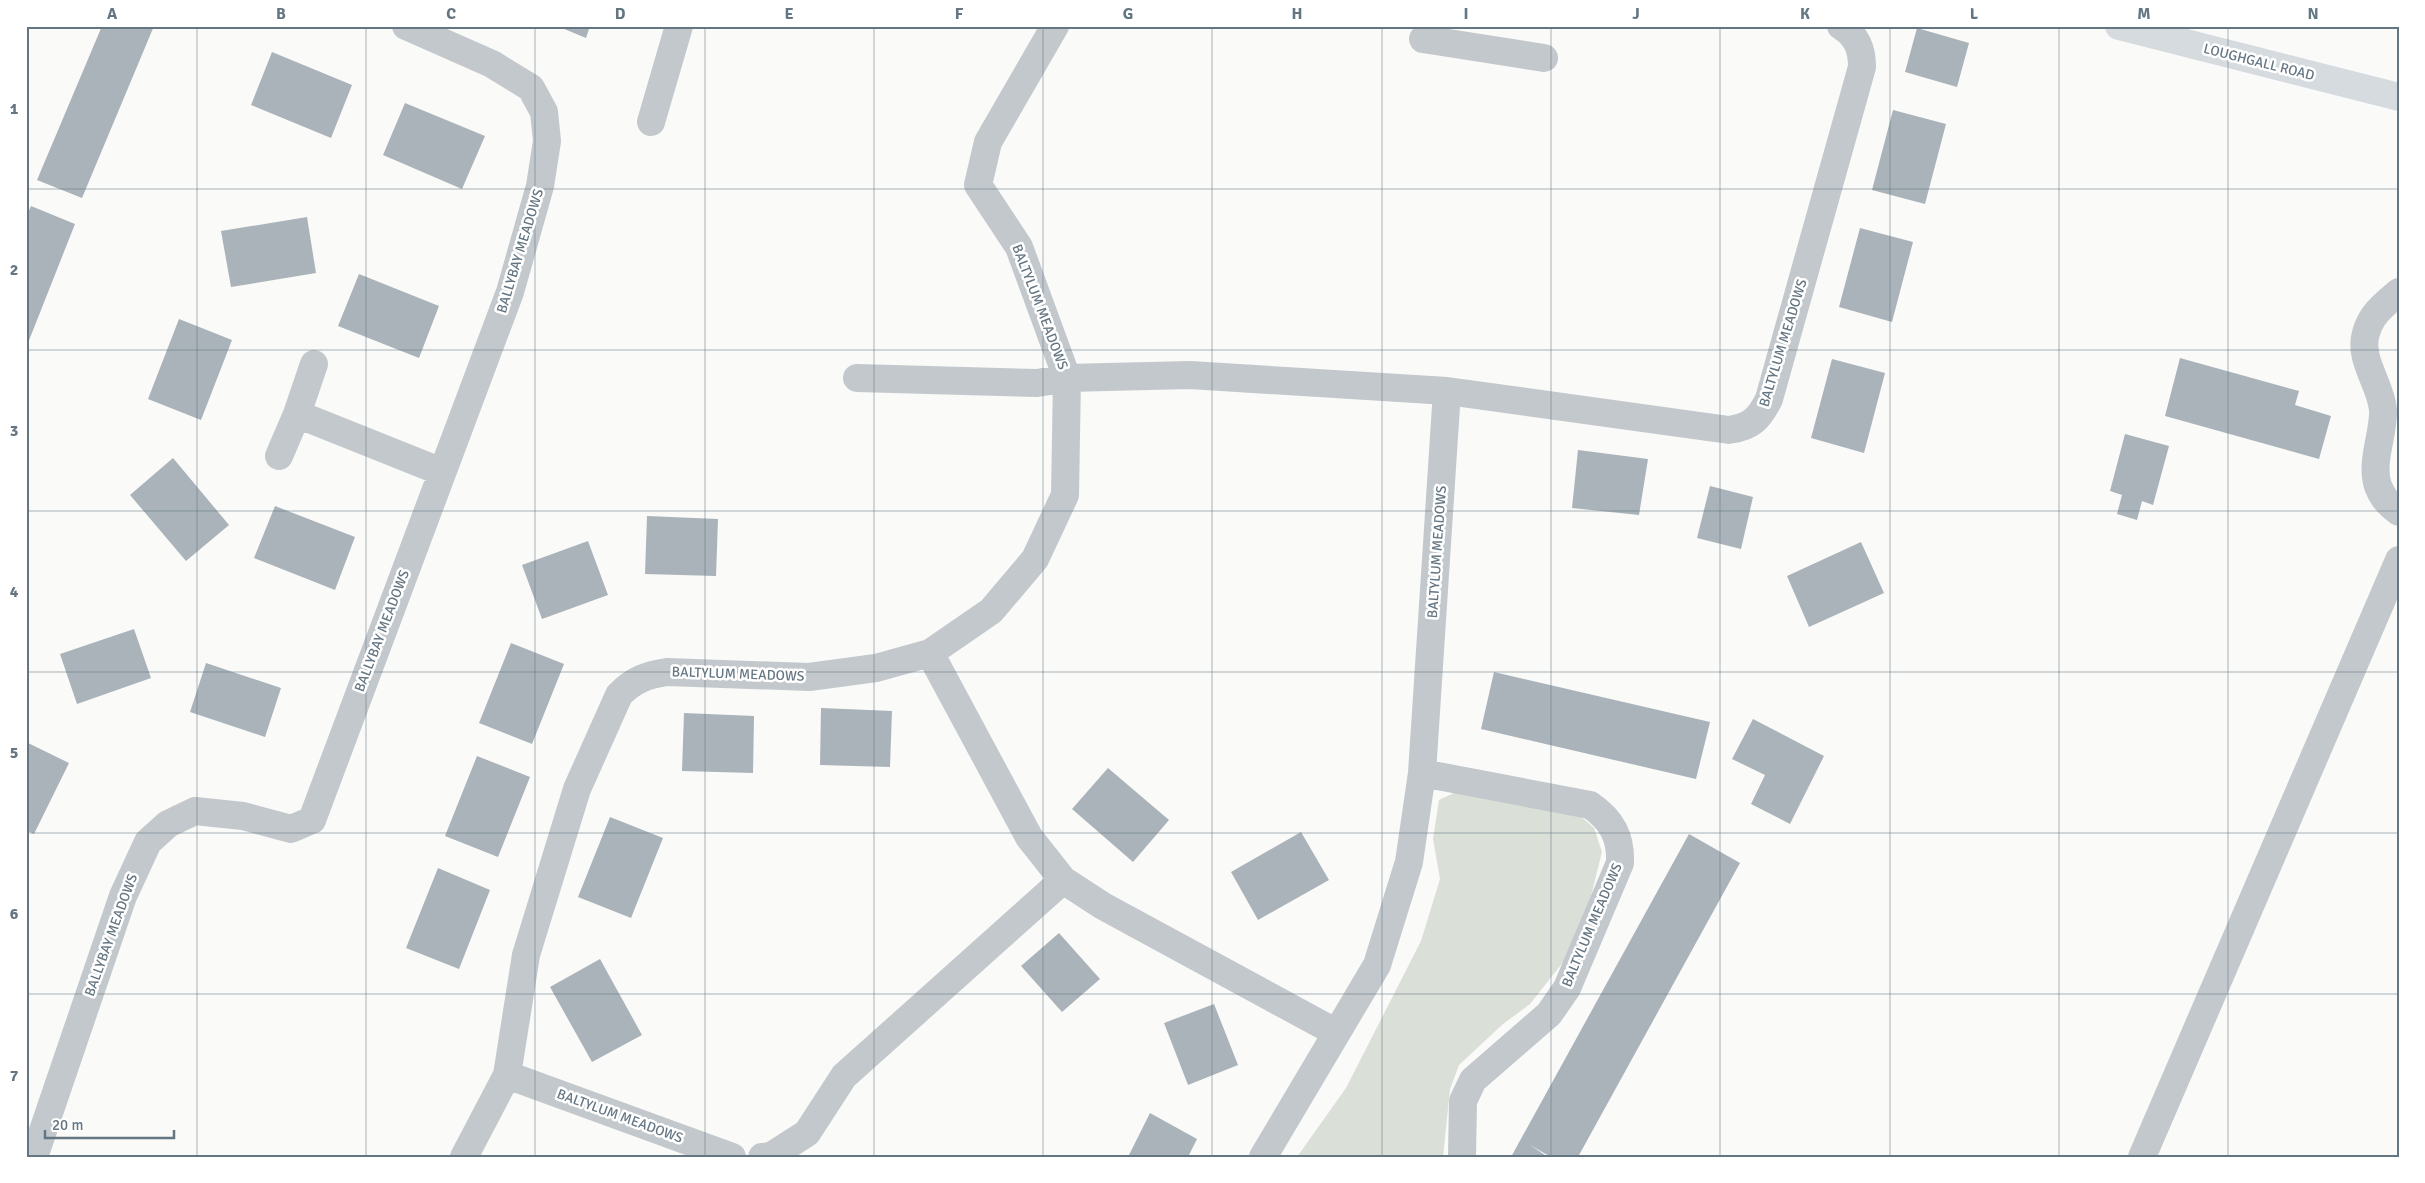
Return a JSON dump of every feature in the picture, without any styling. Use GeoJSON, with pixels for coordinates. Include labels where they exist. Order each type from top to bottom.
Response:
{"type":"FeatureCollection","features":[{"type":"Feature","properties":{"kind":"main road","name":"LOUGHGALL ROAD"},"geometry":{"type":"LineString","coordinates":[[2119,26],[2399,97]]}},
{"type":"Feature","properties":{"kind":"street","name":"BALLYBAY MEADOWS"},"geometry":{"type":"LineString","coordinates":[[34,1157],[123,896],[148,842],[168,824],[195,811],[243,816],[291,829],[312,820],[510,292],[540,186],[547,141],[544,112],[532,88],[492,64],[406,26]]}},
{"type":"Feature","properties":{"kind":"street"},"geometry":{"type":"LineString","coordinates":[[651,122],[679,26]]}},
{"type":"Feature","properties":{"kind":"street","name":"BALTYLUM MEADOWS"},"geometry":{"type":"LineString","coordinates":[[464,1157],[507,1075],[526,956],[577,789],[619,695],[630,684],[648,675],[667,672],[809,677],[876,668],[930,653],[991,611],[1036,559],[1065,495],[1067,378],[1020,247],[978,185],[988,142],[1055,26]]}},
{"type":"Feature","properties":{"kind":"street","name":"BALTYLUM MEADOWS"},"geometry":{"type":"LineString","coordinates":[[1067,378],[1190,375],[1447,391],[1729,430],[1744,428],[1762,414],[1769,399],[1862,67],[1859,43],[1848,30],[1841,26]]}},
{"type":"Feature","properties":{"kind":"street"},"geometry":{"type":"LineString","coordinates":[[1423,38],[1479,36],[1544,58]]}},
{"type":"Feature","properties":{"kind":"street"},"geometry":{"type":"LineString","coordinates":[[2399,292],[2375,313],[2365,334],[2367,363],[2383,409],[2376,466],[2377,484],[2386,503],[2399,512]]}},
{"type":"Feature","properties":{"kind":"street"},"geometry":{"type":"LineString","coordinates":[[280,456],[314,364]]}},
{"type":"Feature","properties":{"kind":"street"},"geometry":{"type":"LineString","coordinates":[[856,378],[1037,383],[1067,378]]}},
{"type":"Feature","properties":{"kind":"street","name":"BALTYLUM MEADOWS"},"geometry":{"type":"LineString","coordinates":[[1263,1157],[1335,1032],[1377,965],[1409,862],[1422,773],[1447,391]]}},
{"type":"Feature","properties":{"kind":"street"},"geometry":{"type":"LineString","coordinates":[[297,414],[442,472]]}},
{"type":"Feature","properties":{"kind":"street"},"geometry":{"type":"LineString","coordinates":[[2142,1157],[2399,560]]}},
{"type":"Feature","properties":{"kind":"street"},"geometry":{"type":"LineString","coordinates":[[930,653],[1029,837],[1063,880],[1103,906],[1335,1032]]}},
{"type":"Feature","properties":{"kind":"street","name":"BALTYLUM MEADOWS"},"geometry":{"type":"LineString","coordinates":[[1422,773],[1590,805],[1604,814],[1615,829],[1620,848],[1620,863],[1567,988],[1549,1014],[1473,1080],[1463,1101],[1462,1157]]}},
{"type":"Feature","properties":{"kind":"street"},"geometry":{"type":"LineString","coordinates":[[762,1157],[771,1156],[807,1133],[844,1076],[1063,880]]}},
{"type":"Feature","properties":{"kind":"street","name":"BALTYLUM MEADOWS"},"geometry":{"type":"LineString","coordinates":[[507,1075],[732,1157]]}},
{"type":"Feature","properties":{"kind":"shaded area"},"geometry":{"type":"Polygon","coordinates":[[[1456,792],[1578,814],[1594,828],[1602,852],[1591,896],[1568,956],[1530,1004],[1503,1024],[1459,1065],[1450,1089],[1443,1157],[1297,1157],[1346,1088],[1421,941],[1440,879],[1433,839],[1439,800],[1456,792]]]}},
{"type":"Feature","properties":{"kind":"building"},"geometry":{"type":"Polygon","coordinates":[[[102,26],[154,26],[82,198],[37,180],[102,26]]]}},
{"type":"Feature","properties":{"kind":"building"},"geometry":{"type":"Polygon","coordinates":[[[557,26],[590,26],[586,38],[557,26]]]}},
{"type":"Feature","properties":{"kind":"building"},"geometry":{"type":"Polygon","coordinates":[[[1917,28],[1969,43],[1957,87],[1905,72],[1917,28]]]}},
{"type":"Feature","properties":{"kind":"building"},"geometry":{"type":"Polygon","coordinates":[[[272,52],[352,85],[331,138],[251,105],[272,52]]]}},
{"type":"Feature","properties":{"kind":"building"},"geometry":{"type":"Polygon","coordinates":[[[405,103],[485,136],[462,189],[383,155],[405,103]]]}},
{"type":"Feature","properties":{"kind":"building"},"geometry":{"type":"Polygon","coordinates":[[[1893,110],[1946,124],[1925,204],[1872,190],[1893,110]]]}},
{"type":"Feature","properties":{"kind":"building"},"geometry":{"type":"Polygon","coordinates":[[[31,206],[75,224],[26,348],[26,217],[31,206]]]}},
{"type":"Feature","properties":{"kind":"building"},"geometry":{"type":"Polygon","coordinates":[[[307,217],[316,273],[231,287],[221,231],[307,217]]]}},
{"type":"Feature","properties":{"kind":"building"},"geometry":{"type":"Polygon","coordinates":[[[1860,228],[1913,242],[1892,322],[1839,307],[1860,228]]]}},
{"type":"Feature","properties":{"kind":"building"},"geometry":{"type":"Polygon","coordinates":[[[359,274],[439,306],[419,358],[338,326],[359,274]]]}},
{"type":"Feature","properties":{"kind":"building"},"geometry":{"type":"Polygon","coordinates":[[[179,319],[232,340],[201,420],[148,399],[179,319]]]}},
{"type":"Feature","properties":{"kind":"building"},"geometry":{"type":"Polygon","coordinates":[[[2180,358],[2299,391],[2295,405],[2331,416],[2319,459],[2165,416],[2180,358]]]}},
{"type":"Feature","properties":{"kind":"building"},"geometry":{"type":"Polygon","coordinates":[[[1832,359],[1885,373],[1864,453],[1811,438],[1832,359]]]}},
{"type":"Feature","properties":{"kind":"building"},"geometry":{"type":"Polygon","coordinates":[[[2125,434],[2169,446],[2153,505],[2142,501],[2137,520],[2117,514],[2122,495],[2110,491],[2125,434]]]}},
{"type":"Feature","properties":{"kind":"building"},"geometry":{"type":"Polygon","coordinates":[[[1578,450],[1648,459],[1639,515],[1572,508],[1578,450]]]}},
{"type":"Feature","properties":{"kind":"building"},"geometry":{"type":"Polygon","coordinates":[[[173,458],[229,525],[186,561],[130,495],[173,458]]]}},
{"type":"Feature","properties":{"kind":"building"},"geometry":{"type":"Polygon","coordinates":[[[1710,486],[1753,497],[1741,549],[1697,538],[1710,486]]]}},
{"type":"Feature","properties":{"kind":"building"},"geometry":{"type":"Polygon","coordinates":[[[275,506],[355,537],[335,590],[254,558],[275,506]]]}},
{"type":"Feature","properties":{"kind":"building"},"geometry":{"type":"Polygon","coordinates":[[[647,516],[718,519],[716,576],[645,574],[647,516]]]}},
{"type":"Feature","properties":{"kind":"building"},"geometry":{"type":"Polygon","coordinates":[[[588,541],[608,595],[542,619],[522,565],[588,541]]]}},
{"type":"Feature","properties":{"kind":"building"},"geometry":{"type":"Polygon","coordinates":[[[1861,542],[1884,593],[1809,627],[1787,576],[1861,542]]]}},
{"type":"Feature","properties":{"kind":"building"},"geometry":{"type":"Polygon","coordinates":[[[134,629],[151,678],[77,704],[60,654],[134,629]]]}},
{"type":"Feature","properties":{"kind":"building"},"geometry":{"type":"Polygon","coordinates":[[[511,643],[564,664],[532,744],[479,723],[511,643]]]}},
{"type":"Feature","properties":{"kind":"building"},"geometry":{"type":"Polygon","coordinates":[[[206,663],[281,688],[265,737],[190,712],[206,663]]]}},
{"type":"Feature","properties":{"kind":"building"},"geometry":{"type":"Polygon","coordinates":[[[1494,672],[1710,722],[1696,779],[1481,729],[1494,672]]]}},
{"type":"Feature","properties":{"kind":"building"},"geometry":{"type":"Polygon","coordinates":[[[821,708],[892,711],[890,767],[820,765],[821,708]]]}},
{"type":"Feature","properties":{"kind":"building"},"geometry":{"type":"Polygon","coordinates":[[[684,713],[754,716],[753,773],[682,771],[684,713]]]}},
{"type":"Feature","properties":{"kind":"building"},"geometry":{"type":"Polygon","coordinates":[[[1753,719],[1824,756],[1790,824],[1751,804],[1765,775],[1732,759],[1753,719]]]}},
{"type":"Feature","properties":{"kind":"building"},"geometry":{"type":"Polygon","coordinates":[[[26,742],[69,763],[34,834],[26,830],[26,742]]]}},
{"type":"Feature","properties":{"kind":"building"},"geometry":{"type":"Polygon","coordinates":[[[477,756],[530,777],[498,857],[445,836],[477,756]]]}},
{"type":"Feature","properties":{"kind":"building"},"geometry":{"type":"Polygon","coordinates":[[[1108,768],[1169,820],[1133,862],[1072,809],[1108,768]]]}},
{"type":"Feature","properties":{"kind":"building"},"geometry":{"type":"Polygon","coordinates":[[[610,817],[663,838],[631,918],[578,897],[610,817]]]}},
{"type":"Feature","properties":{"kind":"building"},"geometry":{"type":"Polygon","coordinates":[[[1301,832],[1329,880],[1258,920],[1231,872],[1301,832]]]}},
{"type":"Feature","properties":{"kind":"building"},"geometry":{"type":"Polygon","coordinates":[[[1689,834],[1740,863],[1578,1157],[1551,1157],[1530,1145],[1548,1157],[1511,1157],[1689,834]]]}},
{"type":"Feature","properties":{"kind":"building"},"geometry":{"type":"Polygon","coordinates":[[[438,868],[490,890],[459,969],[406,948],[438,868]]]}},
{"type":"Feature","properties":{"kind":"building"},"geometry":{"type":"Polygon","coordinates":[[[1059,933],[1100,979],[1062,1012],[1021,966],[1059,933]]]}},
{"type":"Feature","properties":{"kind":"building"},"geometry":{"type":"Polygon","coordinates":[[[600,959],[642,1035],[592,1062],[550,987],[600,959]]]}},
{"type":"Feature","properties":{"kind":"building"},"geometry":{"type":"Polygon","coordinates":[[[1214,1004],[1238,1065],[1188,1085],[1164,1023],[1214,1004]]]}},
{"type":"Feature","properties":{"kind":"building"},"geometry":{"type":"Polygon","coordinates":[[[1150,1113],[1197,1139],[1188,1157],[1128,1157],[1150,1113]]]}}]}
